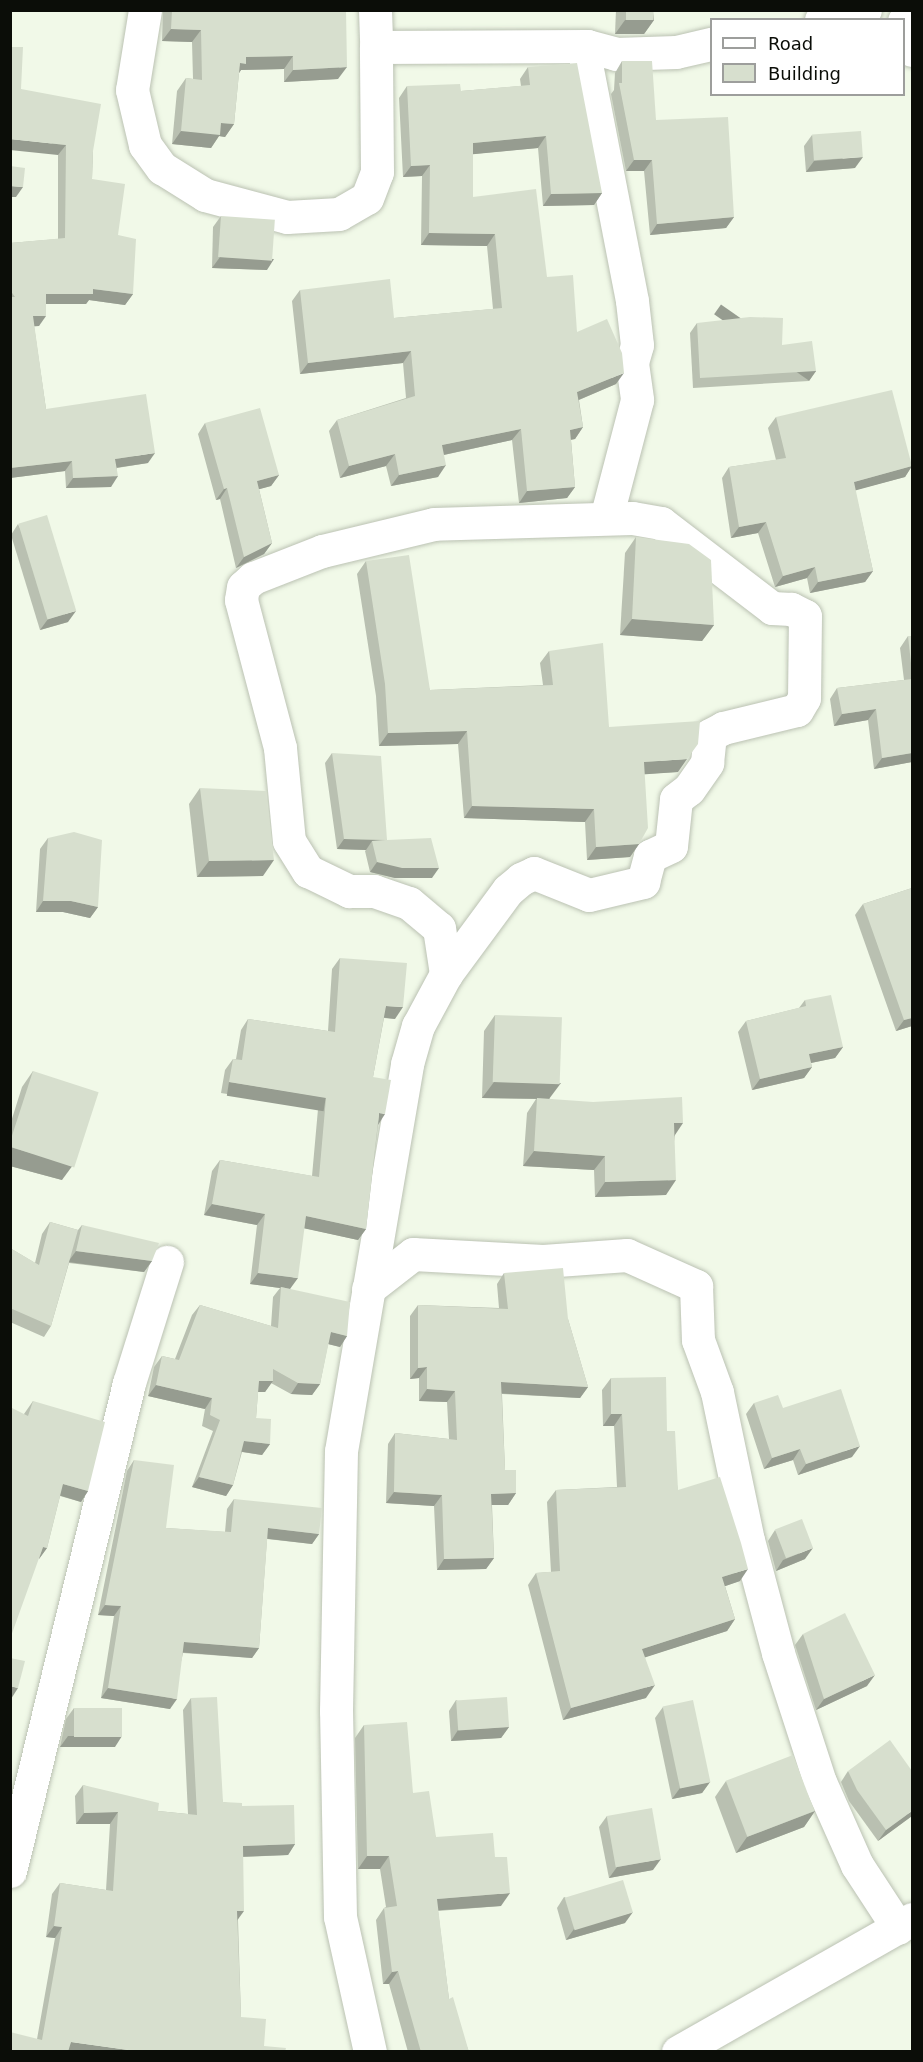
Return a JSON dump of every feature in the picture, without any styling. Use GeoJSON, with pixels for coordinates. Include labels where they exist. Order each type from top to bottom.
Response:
{"type":"FeatureCollection","features":[{"type":"Feature","properties":{"kind":"street"},"geometry":{"type":"LineString","coordinates":[[145,10],[132,90],[145,145],[162,168],[205,195],[287,217],[339,214],[367,198],[377,172],[375,10]]}},
{"type":"Feature","properties":{"kind":"street"},"geometry":{"type":"LineString","coordinates":[[830,18],[865,10]]}},
{"type":"Feature","properties":{"kind":"street"},"geometry":{"type":"LineString","coordinates":[[905,27],[912,50]]}},
{"type":"Feature","properties":{"kind":"street"},"geometry":{"type":"LineString","coordinates":[[376,47],[587,46],[616,54],[676,52],[710,44]]}},
{"type":"Feature","properties":{"kind":"street"},"geometry":{"type":"LineString","coordinates":[[587,46],[586,64],[632,301],[637,345],[632,363],[637,400],[606,518]]}},
{"type":"Feature","properties":{"kind":"street"},"geometry":{"type":"LineString","coordinates":[[370,2052],[340,1917],[336,1711],[341,1451],[407,1064],[418,1026],[446,974],[508,890],[521,879],[534,873],[589,895],[643,882],[650,856],[671,846],[676,799],[689,789],[707,763],[710,735],[739,723],[785,715],[797,710],[804,698],[805,616],[790,609],[772,608],[661,523],[606,518],[434,524],[322,551],[253,578],[243,587],[241,600],[280,748],[289,841],[308,871],[349,891],[374,891],[409,903],[439,928],[446,974]]}},
{"type":"Feature","properties":{"kind":"street"},"geometry":{"type":"LineString","coordinates":[[368,1289],[413,1254],[543,1262],[627,1256],[696,1286],[698,1340],[717,1392],[748,1540],[778,1653],[825,1793],[857,1865],[905,1923],[678,2052]]}},
{"type":"Feature","properties":{"kind":"street"},"geometry":{"type":"LineString","coordinates":[[10,1871],[123,1406],[167,1262]]}},
{"type":"Feature","properties":{"kind":"building"},"geometry":{"type":"Polygon","coordinates":[[[172,10],[346,10],[347,67],[293,70],[293,56],[246,57],[246,64],[240,63],[234,124],[221,123],[220,135],[181,131],[186,78],[202,80],[201,30],[171,29],[172,10]]]}},
{"type":"Feature","properties":{"kind":"building"},"geometry":{"type":"Polygon","coordinates":[[[626,10],[653,10],[653,20],[626,20],[626,10]]]}},
{"type":"Feature","properties":{"kind":"building"},"geometry":{"type":"Polygon","coordinates":[[[10,47],[23,47],[21,89],[101,104],[93,151],[92,179],[125,184],[118,235],[136,239],[133,294],[93,289],[93,294],[46,294],[46,316],[33,316],[46,409],[146,394],[155,453],[115,459],[118,476],[73,478],[72,461],[10,468],[10,297],[15,297],[10,290],[10,243],[65,238],[66,145],[10,139],[10,47]]]}},
{"type":"Feature","properties":{"kind":"building"},"geometry":{"type":"Polygon","coordinates":[[[622,61],[652,61],[656,120],[728,117],[734,217],[657,224],[652,160],[634,160],[619,83],[622,83],[622,61]]]}},
{"type":"Feature","properties":{"kind":"building"},"geometry":{"type":"Polygon","coordinates":[[[577,63],[602,193],[551,194],[546,136],[473,143],[473,197],[536,189],[547,277],[573,275],[577,332],[607,319],[622,353],[624,373],[577,392],[583,427],[570,430],[575,487],[527,491],[521,429],[442,445],[446,465],[399,475],[395,454],[349,466],[337,420],[415,396],[411,351],[308,363],[300,290],[390,279],[394,318],[502,308],[495,234],[429,233],[430,165],[411,166],[407,86],[460,84],[461,91],[530,85],[528,67],[577,63]]]}},
{"type":"Feature","properties":{"kind":"building"},"geometry":{"type":"Polygon","coordinates":[[[861,131],[863,157],[814,160],[812,134],[861,131]]]}},
{"type":"Feature","properties":{"kind":"building"},"geometry":{"type":"Polygon","coordinates":[[[10,166],[25,168],[23,187],[10,186],[10,166]]]}},
{"type":"Feature","properties":{"kind":"building"},"geometry":{"type":"Polygon","coordinates":[[[221,216],[275,220],[272,261],[218,257],[221,216]]]}},
{"type":"Feature","properties":{"kind":"building"},"geometry":{"type":"Polygon","coordinates":[[[750,317],[783,318],[782,345],[812,341],[816,371],[700,378],[697,323],[750,317]]]}},
{"type":"Feature","properties":{"kind":"building"},"geometry":{"type":"Polygon","coordinates":[[[892,390],[912,466],[854,482],[873,571],[818,582],[815,567],[783,576],[766,522],[739,527],[729,467],[786,458],[776,417],[892,390]]]}},
{"type":"Feature","properties":{"kind":"building"},"geometry":{"type":"Polygon","coordinates":[[[260,408],[279,475],[257,481],[272,543],[244,557],[227,488],[224,489],[205,423],[260,408]]]}},
{"type":"Feature","properties":{"kind":"building"},"geometry":{"type":"Polygon","coordinates":[[[47,515],[76,611],[48,619],[18,524],[47,515]]]}},
{"type":"Feature","properties":{"kind":"building"},"geometry":{"type":"Polygon","coordinates":[[[636,537],[689,544],[711,560],[714,625],[632,619],[636,537]]]}},
{"type":"Feature","properties":{"kind":"building"},"geometry":{"type":"Polygon","coordinates":[[[409,555],[430,690],[553,685],[549,651],[603,643],[609,727],[700,721],[698,744],[687,759],[644,762],[648,828],[639,844],[596,847],[594,809],[472,806],[467,731],[388,733],[385,684],[366,561],[409,555]]]}},
{"type":"Feature","properties":{"kind":"building"},"geometry":{"type":"Polygon","coordinates":[[[908,636],[912,636],[912,672],[908,636]]]}},
{"type":"Feature","properties":{"kind":"building"},"geometry":{"type":"Polygon","coordinates":[[[912,679],[912,753],[882,758],[876,709],[842,714],[837,688],[912,679]]]}},
{"type":"Feature","properties":{"kind":"building"},"geometry":{"type":"Polygon","coordinates":[[[332,753],[381,756],[387,840],[431,838],[439,868],[402,868],[377,862],[372,841],[386,840],[344,839],[332,753]]]}},
{"type":"Feature","properties":{"kind":"building"},"geometry":{"type":"Polygon","coordinates":[[[200,788],[266,791],[274,860],[209,861],[200,788]]]}},
{"type":"Feature","properties":{"kind":"building"},"geometry":{"type":"Polygon","coordinates":[[[74,832],[102,840],[98,907],[71,901],[43,901],[48,838],[74,832]]]}},
{"type":"Feature","properties":{"kind":"building"},"geometry":{"type":"Polygon","coordinates":[[[912,888],[912,1018],[904,1020],[863,904],[912,888]]]}},
{"type":"Feature","properties":{"kind":"building"},"geometry":{"type":"Polygon","coordinates":[[[340,958],[407,963],[403,1007],[386,1006],[373,1077],[391,1080],[385,1114],[379,1113],[366,1229],[306,1216],[298,1278],[258,1273],[265,1214],[212,1204],[220,1160],[319,1177],[326,1098],[229,1082],[233,1059],[242,1060],[248,1019],[335,1032],[340,958]]]}},
{"type":"Feature","properties":{"kind":"building"},"geometry":{"type":"Polygon","coordinates":[[[831,995],[843,1047],[809,1054],[812,1067],[760,1079],[746,1021],[806,1006],[805,1000],[831,995]]]}},
{"type":"Feature","properties":{"kind":"building"},"geometry":{"type":"Polygon","coordinates":[[[495,1015],[562,1017],[560,1084],[493,1082],[495,1015]]]}},
{"type":"Feature","properties":{"kind":"building"},"geometry":{"type":"Polygon","coordinates":[[[33,1071],[99,1092],[74,1167],[10,1147],[33,1071]]]}},
{"type":"Feature","properties":{"kind":"building"},"geometry":{"type":"Polygon","coordinates":[[[682,1097],[683,1123],[674,1123],[676,1180],[605,1182],[605,1156],[534,1151],[537,1098],[593,1102],[682,1097]]]}},
{"type":"Feature","properties":{"kind":"building"},"geometry":{"type":"Polygon","coordinates":[[[50,1222],[78,1230],[51,1326],[10,1308],[10,1248],[39,1265],[50,1222]]]}},
{"type":"Feature","properties":{"kind":"building"},"geometry":{"type":"Polygon","coordinates":[[[82,1225],[159,1243],[152,1261],[76,1251],[82,1225]]]}},
{"type":"Feature","properties":{"kind":"building"},"geometry":{"type":"Polygon","coordinates":[[[563,1268],[568,1319],[588,1387],[501,1382],[505,1470],[516,1470],[516,1493],[491,1494],[494,1558],[444,1559],[442,1495],[394,1492],[395,1433],[457,1440],[455,1391],[427,1389],[427,1367],[418,1368],[418,1305],[508,1309],[504,1273],[563,1268]]]}},
{"type":"Feature","properties":{"kind":"building"},"geometry":{"type":"Polygon","coordinates":[[[281,1287],[350,1302],[347,1336],[331,1332],[320,1384],[298,1383],[273,1369],[273,1381],[259,1381],[256,1418],[271,1419],[270,1444],[244,1441],[233,1485],[199,1477],[220,1420],[210,1415],[212,1398],[156,1385],[162,1356],[179,1360],[200,1305],[278,1328],[281,1287]]]}},
{"type":"Feature","properties":{"kind":"building"},"geometry":{"type":"Polygon","coordinates":[[[666,1377],[667,1431],[675,1431],[678,1490],[720,1477],[741,1543],[748,1569],[722,1577],[735,1619],[642,1649],[655,1685],[571,1708],[536,1573],[560,1571],[556,1490],[626,1487],[622,1414],[611,1414],[611,1378],[666,1377]]]}},
{"type":"Feature","properties":{"kind":"building"},"geometry":{"type":"Polygon","coordinates":[[[841,1389],[860,1446],[806,1464],[800,1449],[772,1458],[754,1403],[778,1395],[783,1408],[841,1389]]]}},
{"type":"Feature","properties":{"kind":"building"},"geometry":{"type":"Polygon","coordinates":[[[33,1401],[105,1422],[88,1491],[63,1484],[47,1548],[43,1547],[10,1639],[10,1407],[28,1416],[33,1401]]]}},
{"type":"Feature","properties":{"kind":"building"},"geometry":{"type":"Polygon","coordinates":[[[134,1460],[174,1465],[166,1528],[231,1532],[234,1499],[322,1508],[319,1534],[268,1528],[259,1648],[184,1642],[177,1699],[108,1688],[121,1606],[105,1605],[134,1460]]]}},
{"type":"Feature","properties":{"kind":"building"},"geometry":{"type":"Polygon","coordinates":[[[802,1519],[813,1548],[786,1558],[775,1529],[802,1519]]]}},
{"type":"Feature","properties":{"kind":"building"},"geometry":{"type":"Polygon","coordinates":[[[845,1613],[875,1675],[824,1699],[803,1634],[845,1613]]]}},
{"type":"Feature","properties":{"kind":"building"},"geometry":{"type":"Polygon","coordinates":[[[10,1658],[25,1661],[18,1688],[10,1686],[10,1658]]]}},
{"type":"Feature","properties":{"kind":"building"},"geometry":{"type":"Polygon","coordinates":[[[217,1697],[223,1802],[242,1803],[242,1806],[294,1805],[295,1844],[243,1846],[244,1911],[237,1911],[241,2017],[266,2019],[264,2046],[286,2048],[285,2052],[143,2052],[71,2042],[68,2052],[10,2052],[10,2032],[42,2040],[62,1927],[54,1926],[60,1883],[113,1891],[118,1812],[84,1813],[83,1785],[159,1803],[158,1811],[197,1815],[191,1698],[217,1697]]]}},
{"type":"Feature","properties":{"kind":"building"},"geometry":{"type":"Polygon","coordinates":[[[507,1697],[509,1727],[458,1730],[456,1701],[507,1697]]]}},
{"type":"Feature","properties":{"kind":"building"},"geometry":{"type":"Polygon","coordinates":[[[693,1700],[710,1782],[680,1789],[663,1706],[693,1700]]]}},
{"type":"Feature","properties":{"kind":"building"},"geometry":{"type":"Polygon","coordinates":[[[74,1708],[122,1708],[122,1737],[74,1737],[74,1708]]]}},
{"type":"Feature","properties":{"kind":"building"},"geometry":{"type":"Polygon","coordinates":[[[407,1722],[413,1793],[429,1791],[436,1837],[493,1833],[495,1857],[507,1857],[510,1893],[437,1899],[449,1999],[453,1997],[469,2052],[421,2052],[398,1971],[392,1972],[384,1908],[397,1906],[389,1856],[367,1856],[364,1725],[407,1722]]]}},
{"type":"Feature","properties":{"kind":"building"},"geometry":{"type":"Polygon","coordinates":[[[890,1740],[912,1771],[912,1811],[886,1830],[857,1790],[848,1771],[890,1740]]]}},
{"type":"Feature","properties":{"kind":"building"},"geometry":{"type":"Polygon","coordinates":[[[793,1755],[815,1811],[747,1837],[726,1781],[793,1755]]]}},
{"type":"Feature","properties":{"kind":"building"},"geometry":{"type":"Polygon","coordinates":[[[652,1808],[661,1859],[616,1867],[607,1816],[652,1808]]]}},
{"type":"Feature","properties":{"kind":"building"},"geometry":{"type":"Polygon","coordinates":[[[623,1880],[633,1913],[575,1930],[565,1898],[623,1880]]]}}]}
